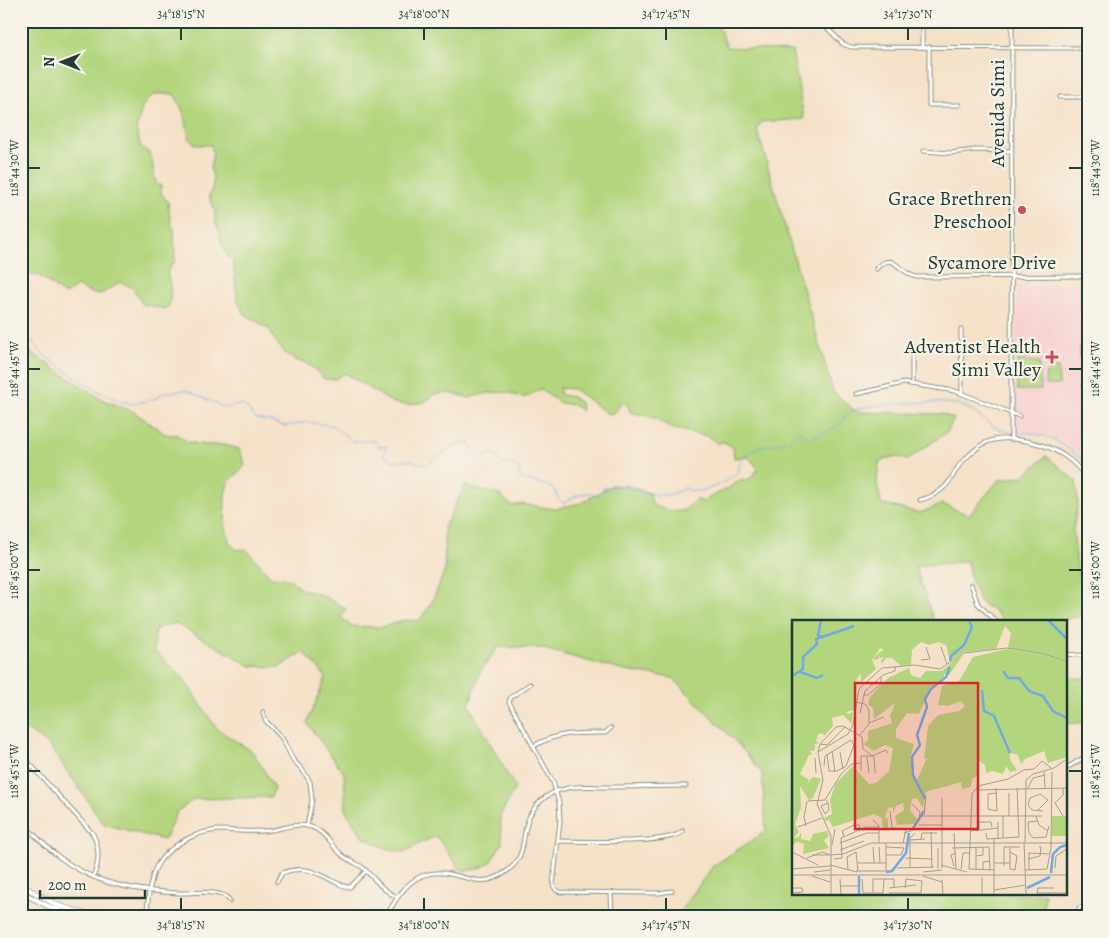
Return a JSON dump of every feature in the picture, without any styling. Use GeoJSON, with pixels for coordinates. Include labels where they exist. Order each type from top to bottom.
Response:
{"type":"FeatureCollection","features":[{"type":"Feature","properties":{"kind":"street"},"geometry":{"type":"LineString","coordinates":[[820,21],[848,46],[1088,48]]}},
{"type":"Feature","properties":{"kind":"street"},"geometry":{"type":"LineString","coordinates":[[922,21],[922,47]]}},
{"type":"Feature","properties":{"kind":"street","name":"Avenida Simi"},"geometry":{"type":"LineString","coordinates":[[1011,439],[1012,21]]}},
{"type":"Feature","properties":{"kind":"street"},"geometry":{"type":"LineString","coordinates":[[929,47],[929,104],[959,105]]}},
{"type":"Feature","properties":{"kind":"street"},"geometry":{"type":"LineString","coordinates":[[1060,98],[1088,96]]}},
{"type":"Feature","properties":{"kind":"street"},"geometry":{"type":"LineString","coordinates":[[923,152],[1012,151]]}},
{"type":"Feature","properties":{"kind":"street","name":"Sycamore Drive"},"geometry":{"type":"LineString","coordinates":[[876,269],[883,261],[889,260],[904,272],[917,277],[1086,276]]}},
{"type":"Feature","properties":{"kind":"street"},"geometry":{"type":"LineString","coordinates":[[1084,450],[1086,276]]}},
{"type":"Feature","properties":{"kind":"street"},"geometry":{"type":"LineString","coordinates":[[961,330],[962,393]]}},
{"type":"Feature","properties":{"kind":"street"},"geometry":{"type":"LineString","coordinates":[[912,348],[912,384]]}},
{"type":"Feature","properties":{"kind":"street"},"geometry":{"type":"LineString","coordinates":[[856,394],[904,383],[912,384],[962,393],[1018,416]]}},
{"type":"Feature","properties":{"kind":"street"},"geometry":{"type":"LineString","coordinates":[[920,500],[932,496],[942,489],[964,460],[980,446],[997,440],[1011,439],[1036,444],[1058,452],[1072,461],[1088,479]]}},
{"type":"Feature","properties":{"kind":"street"},"geometry":{"type":"LineString","coordinates":[[971,584],[978,604],[995,620]]}},
{"type":"Feature","properties":{"kind":"street"},"geometry":{"type":"LineString","coordinates":[[1066,654],[1088,656]]}},
{"type":"Feature","properties":{"kind":"street"},"geometry":{"type":"LineString","coordinates":[[530,684],[510,699],[510,705],[534,746],[556,791],[560,812],[553,885],[556,890],[560,892],[611,893],[672,890]]}},
{"type":"Feature","properties":{"kind":"street"},"geometry":{"type":"LineString","coordinates":[[263,712],[265,720],[282,738],[290,755],[307,775],[310,782],[312,800],[307,826]]}},
{"type":"Feature","properties":{"kind":"street"},"geometry":{"type":"LineString","coordinates":[[534,746],[561,734],[606,733],[611,728]]}},
{"type":"Feature","properties":{"kind":"street"},"geometry":{"type":"LineString","coordinates":[[21,754],[93,834],[99,856],[93,877]]}},
{"type":"Feature","properties":{"kind":"street"},"geometry":{"type":"LineString","coordinates":[[1066,769],[1088,755]]}},
{"type":"Feature","properties":{"kind":"street"},"geometry":{"type":"LineString","coordinates":[[386,917],[397,897],[411,882],[426,875],[443,873],[476,881],[501,875],[520,856],[525,840],[527,823],[533,810],[543,798],[556,791],[572,787],[686,786]]}},
{"type":"Feature","properties":{"kind":"street"},"geometry":{"type":"LineString","coordinates":[[21,821],[59,858],[93,877],[121,886],[177,893],[226,896],[230,901]]}},
{"type":"Feature","properties":{"kind":"street"},"geometry":{"type":"LineString","coordinates":[[146,917],[155,867],[164,855],[176,845],[192,836],[209,831],[261,831],[294,825],[307,826],[324,835],[339,853],[366,871],[380,887],[397,897]]}},
{"type":"Feature","properties":{"kind":"street"},"geometry":{"type":"LineString","coordinates":[[558,841],[659,839],[679,834],[683,831]]}},
{"type":"Feature","properties":{"kind":"street"},"geometry":{"type":"LineString","coordinates":[[276,882],[282,873],[302,869],[315,871],[347,887],[352,885],[366,871]]}},
{"type":"Feature","properties":{"kind":"street"},"geometry":{"type":"LineString","coordinates":[[21,885],[57,905],[94,917]]}},
{"type":"Feature","properties":{"kind":"street"},"geometry":{"type":"LineString","coordinates":[[21,892],[48,906],[76,917]]}},
{"type":"Feature","properties":{"kind":"street"},"geometry":{"type":"LineString","coordinates":[[611,893],[612,917]]}},
{"type":"Feature","properties":{"kind":"street"},"geometry":{"type":"LineString","coordinates":[[1077,917],[1079,908],[1088,904]]}},
{"type":"Feature","properties":{"kind":"shaded area","name":"Adventist Health Simi Valley"},"geometry":{"type":"Polygon","coordinates":[[[1088,284],[1088,460],[1066,443],[1051,436],[1014,428],[1017,287],[1019,285],[1088,284]]]}},
{"type":"Feature","properties":{"kind":"green space"},"geometry":{"type":"Polygon","coordinates":[[[21,21],[716,21],[727,47],[792,51],[804,119],[761,122],[757,129],[833,392],[856,412],[942,414],[954,419],[947,432],[907,460],[895,456],[879,462],[877,483],[881,504],[920,513],[942,504],[969,515],[999,480],[1024,476],[1046,456],[1076,481],[1078,503],[1073,529],[1078,575],[1088,586],[1088,602],[1081,616],[1064,620],[1002,620],[996,612],[980,602],[971,580],[967,561],[915,566],[933,620],[792,620],[792,896],[1045,896],[1042,917],[676,917],[713,866],[766,831],[762,773],[738,744],[673,678],[625,671],[540,648],[498,647],[480,672],[469,705],[515,788],[500,816],[502,843],[490,863],[480,868],[465,871],[460,869],[436,836],[403,852],[386,848],[363,837],[346,811],[344,773],[307,723],[326,677],[304,652],[279,667],[251,666],[175,623],[155,629],[154,651],[182,677],[217,729],[253,752],[274,788],[271,797],[194,799],[177,812],[164,840],[104,824],[49,745],[21,726],[21,335],[31,353],[101,399],[134,412],[165,434],[177,435],[188,442],[224,445],[239,449],[245,464],[242,470],[228,484],[225,496],[226,523],[230,543],[236,550],[246,549],[271,577],[293,581],[300,589],[320,594],[346,609],[341,617],[351,626],[383,627],[403,620],[419,621],[432,602],[445,570],[444,528],[465,485],[495,493],[511,506],[523,504],[555,509],[581,503],[612,485],[632,487],[650,493],[652,505],[665,510],[681,511],[691,505],[696,499],[704,502],[740,480],[750,479],[758,469],[749,457],[734,458],[733,447],[724,442],[717,443],[707,436],[671,428],[655,418],[630,412],[628,405],[623,402],[614,413],[608,414],[574,389],[559,388],[561,395],[572,397],[580,403],[582,411],[574,405],[560,403],[540,389],[524,397],[506,392],[484,394],[470,398],[450,393],[436,394],[424,402],[408,405],[393,403],[345,373],[335,379],[324,379],[313,368],[285,353],[274,339],[270,330],[245,314],[240,305],[237,297],[233,262],[221,242],[219,230],[215,222],[215,211],[209,196],[213,185],[210,168],[213,153],[211,145],[196,145],[189,139],[184,115],[174,94],[157,94],[150,97],[143,105],[136,130],[141,147],[149,153],[152,160],[156,184],[161,186],[161,193],[168,202],[171,225],[174,229],[175,261],[169,268],[168,273],[170,286],[169,306],[164,309],[142,304],[134,290],[120,282],[99,294],[91,293],[77,286],[65,295],[40,276],[21,271],[21,21]]]}},
{"type":"Feature","properties":{"kind":"green space"},"geometry":{"type":"Polygon","coordinates":[[[1017,360],[1039,362],[1041,390],[1017,390],[1017,360]]]}},
{"type":"Feature","properties":{"kind":"green space"},"geometry":{"type":"Polygon","coordinates":[[[1052,367],[1058,368],[1059,385],[1045,385],[1046,373],[1052,367]]]}},
{"type":"Feature","properties":{"kind":"green space"},"geometry":{"type":"Polygon","coordinates":[[[1066,678],[1088,678],[1088,722],[1066,724],[1066,678]]]}},
{"type":"Feature","properties":{"kind":"waterway"},"geometry":{"type":"LineString","coordinates":[[21,327],[46,357],[76,378],[120,401],[134,404],[157,398],[164,393],[186,390],[225,408],[238,405],[244,406],[256,419],[284,426],[308,422],[333,426],[354,442],[374,440],[379,447],[387,446],[383,454],[390,459],[396,461],[412,460],[426,465],[453,447],[469,442],[473,449],[482,456],[485,457],[492,453],[495,454],[502,464],[517,466],[521,479],[549,486],[556,492],[557,498],[564,503],[580,494],[593,493],[597,495],[604,488],[626,485],[644,494],[669,495],[685,488],[698,491],[713,488],[738,473],[744,455],[760,447],[789,441],[797,432],[801,432],[809,438],[834,428],[850,412],[858,409],[903,403],[950,403],[965,407],[996,428],[1010,432],[1036,434],[1051,439],[1070,450],[1088,465]]}},
{"type":"Feature","properties":{"kind":"place","name":"Grace Brethren Preschool"},"geometry":{"type":"Point","coordinates":[1022,210]}},
{"type":"Feature","properties":{"kind":"place","name":"Adventist Health Simi Valley"},"geometry":{"type":"Point","coordinates":[1052,357]}}]}
